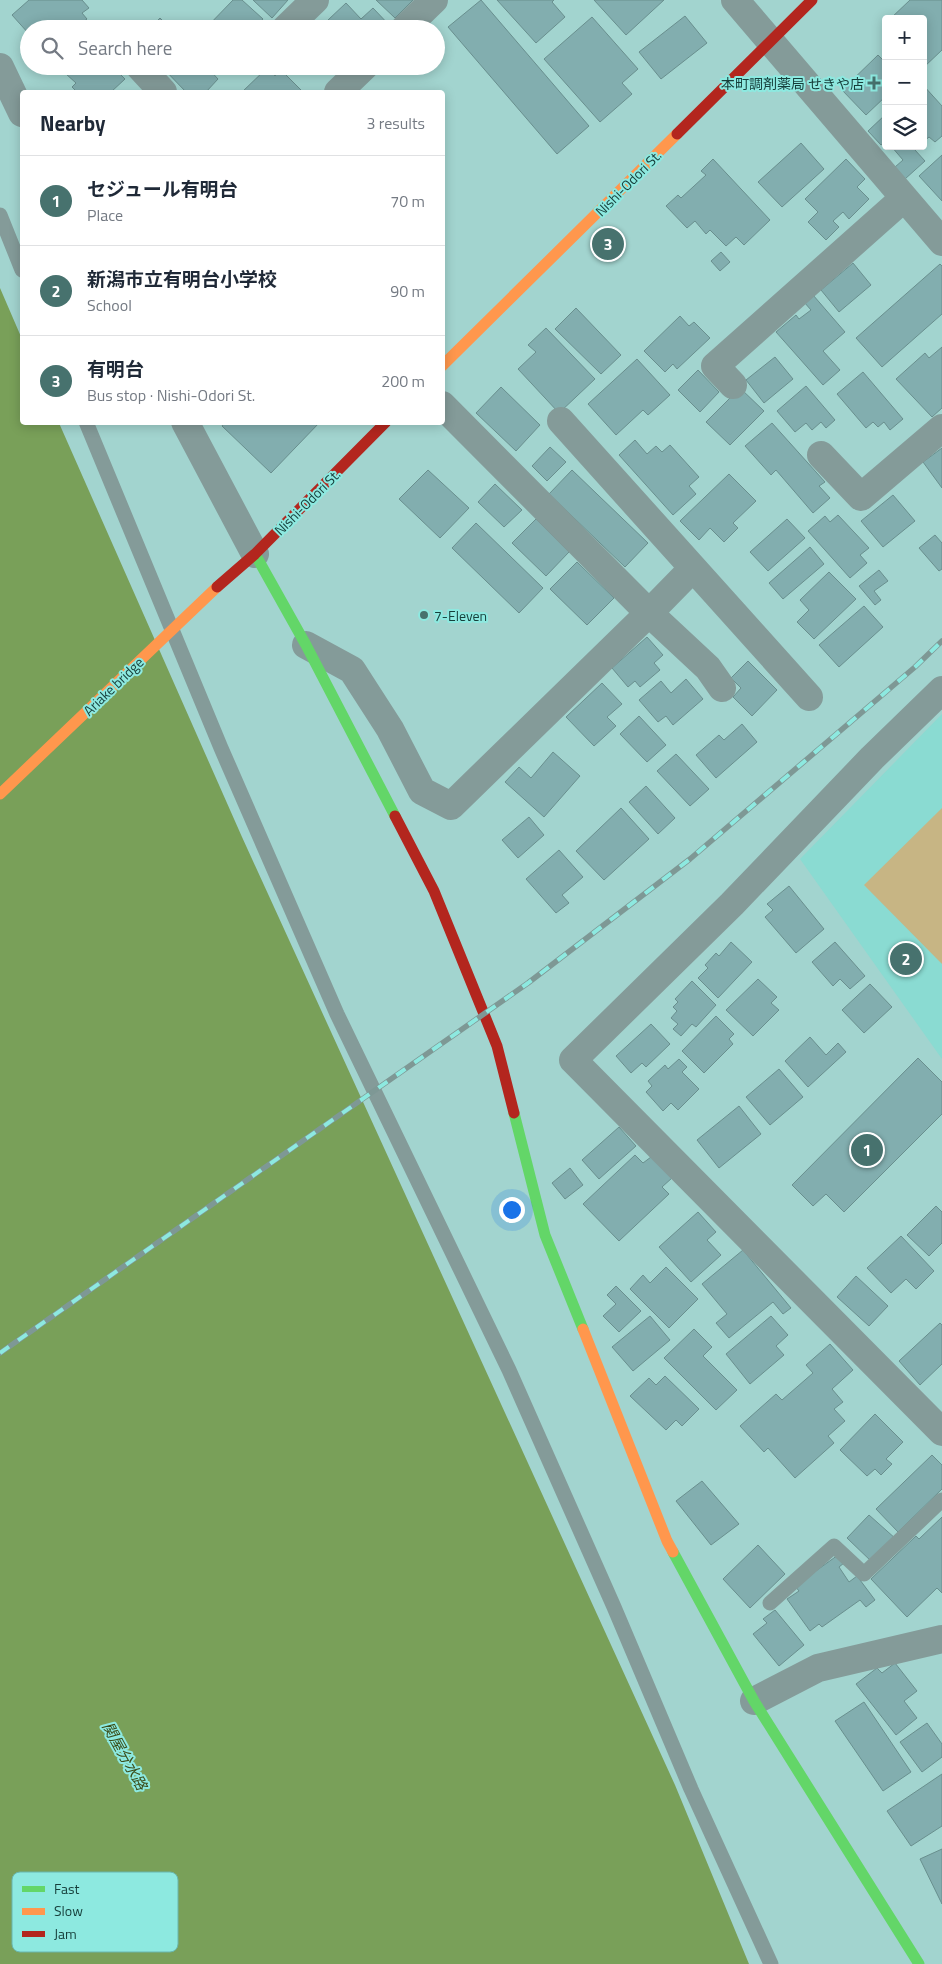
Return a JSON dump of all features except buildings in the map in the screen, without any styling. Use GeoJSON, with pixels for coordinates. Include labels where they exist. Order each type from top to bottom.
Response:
{"type":"FeatureCollection","features":[{"type":"Feature","properties":{"kind":"street"},"geometry":{"type":"LineString","coordinates":[[294,20],[315,0]]}},
{"type":"Feature","properties":{"kind":"street"},"geometry":{"type":"LineString","coordinates":[[413,20],[434,0]]}},
{"type":"Feature","properties":{"kind":"street"},"geometry":{"type":"LineString","coordinates":[[735,0],[942,242]]}},
{"type":"Feature","properties":{"kind":"street","name":"Nishi-Odori St."},"geometry":{"type":"LineString","coordinates":[[445,363],[812,0]]}},
{"type":"Feature","properties":{"kind":"street"},"geometry":{"type":"LineString","coordinates":[[147,75],[161,90]]}},
{"type":"Feature","properties":{"kind":"street"},"geometry":{"type":"LineString","coordinates":[[340,90],[356,75]]}},
{"type":"Feature","properties":{"kind":"street"},"geometry":{"type":"LineString","coordinates":[[3,78],[20,109]]}},
{"type":"Feature","properties":{"kind":"street"},"geometry":{"type":"LineString","coordinates":[[732,385],[715,366],[904,198]]}},
{"type":"Feature","properties":{"kind":"street"},"geometry":{"type":"LineString","coordinates":[[445,408],[649,612],[708,668],[722,688]]}},
{"type":"Feature","properties":{"kind":"street"},"geometry":{"type":"LineString","coordinates":[[561,421],[810,697]]}},
{"type":"Feature","properties":{"kind":"street"},"geometry":{"type":"LineString","coordinates":[[188,425],[255,554],[306,645],[434,891],[497,1046],[545,1235],[667,1541],[754,1701],[919,1964]]}},
{"type":"Feature","properties":{"kind":"street","name":"Nishi-Odori St."},"geometry":{"type":"LineString","coordinates":[[226,578],[255,554],[383,425]]}},
{"type":"Feature","properties":{"kind":"street"},"geometry":{"type":"LineString","coordinates":[[821,455],[861,497],[942,428]]}},
{"type":"Feature","properties":{"kind":"street"},"geometry":{"type":"LineString","coordinates":[[306,645],[352,670],[390,729],[422,791],[451,806],[693,568]]}},
{"type":"Feature","properties":{"kind":"street","name":"Ariake bridge"},"geometry":{"type":"LineString","coordinates":[[0,794],[226,578]]}},
{"type":"Feature","properties":{"kind":"street"},"geometry":{"type":"LineString","coordinates":[[942,690],[872,758],[732,904],[573,1060],[942,1432]]}},
{"type":"Feature","properties":{"kind":"street"},"geometry":{"type":"LineString","coordinates":[[754,1701],[818,1668],[942,1638]]}},
{"type":"Feature","properties":{"kind":"lane"},"geometry":{"type":"LineString","coordinates":[[0,215],[20,265]]}},
{"type":"Feature","properties":{"kind":"lane"},"geometry":{"type":"LineString","coordinates":[[87,425],[221,748],[337,1014],[508,1370],[614,1608],[691,1789],[771,1964]]}},
{"type":"Feature","properties":{"kind":"lane"},"geometry":{"type":"LineString","coordinates":[[770,1602],[834,1546],[864,1574],[942,1500]]}},
{"type":"Feature","properties":{"kind":"shaded area"},"geometry":{"type":"Polygon","coordinates":[[[942,714],[942,1059],[800,859],[942,714]]]}},
{"type":"Feature","properties":{"kind":"shaded area"},"geometry":{"type":"Polygon","coordinates":[[[942,808],[942,964],[864,885],[942,808]]]}},
{"type":"Feature","properties":{"kind":"water","name":"関屋分水路"},"geometry":{"type":"Polygon","coordinates":[[[0,288],[20,334],[20,425],[60,425],[242,837],[675,1785],[749,1964],[0,1964],[0,288]]]}},
{"type":"Feature","properties":{"kind":"railway"},"geometry":{"type":"LineString","coordinates":[[0,1353],[528,983],[690,859],[915,667],[942,641]]}},
{"type":"Feature","properties":{"kind":"traffic: fast"},"geometry":{"type":"LineString","coordinates":[[255,554],[306,645],[395,816]]}},
{"type":"Feature","properties":{"kind":"traffic: fast"},"geometry":{"type":"LineString","coordinates":[[514,1113],[545,1235],[583,1329]]}},
{"type":"Feature","properties":{"kind":"traffic: fast"},"geometry":{"type":"LineString","coordinates":[[673,1552],[754,1701],[919,1964]]}},
{"type":"Feature","properties":{"kind":"traffic: slow"},"geometry":{"type":"LineString","coordinates":[[445,363],[677,134]]}},
{"type":"Feature","properties":{"kind":"traffic: slow"},"geometry":{"type":"LineString","coordinates":[[0,794],[217,587]]}},
{"type":"Feature","properties":{"kind":"traffic: slow"},"geometry":{"type":"LineString","coordinates":[[583,1329],[673,1552]]}},
{"type":"Feature","properties":{"kind":"traffic: jam"},"geometry":{"type":"LineString","coordinates":[[677,134],[812,0]]}},
{"type":"Feature","properties":{"kind":"traffic: jam"},"geometry":{"type":"LineString","coordinates":[[217,587],[255,554],[383,425]]}},
{"type":"Feature","properties":{"kind":"traffic: jam"},"geometry":{"type":"LineString","coordinates":[[395,816],[434,891],[497,1046],[514,1113]]}},
{"type":"Feature","properties":{"kind":"place","name":"本町調剤薬局 せきや店"},"geometry":{"type":"Point","coordinates":[874,83]}},
{"type":"Feature","properties":{"kind":"place","name":"有明台"},"geometry":{"type":"Point","coordinates":[608,244]}},
{"type":"Feature","properties":{"kind":"place","name":"7-Eleven"},"geometry":{"type":"Point","coordinates":[424,615]}},
{"type":"Feature","properties":{"kind":"place","name":"新潟市立有明台小学校"},"geometry":{"type":"Point","coordinates":[906,959]}},
{"type":"Feature","properties":{"kind":"place","name":"セジュール有明台"},"geometry":{"type":"Point","coordinates":[867,1150]}}]}
